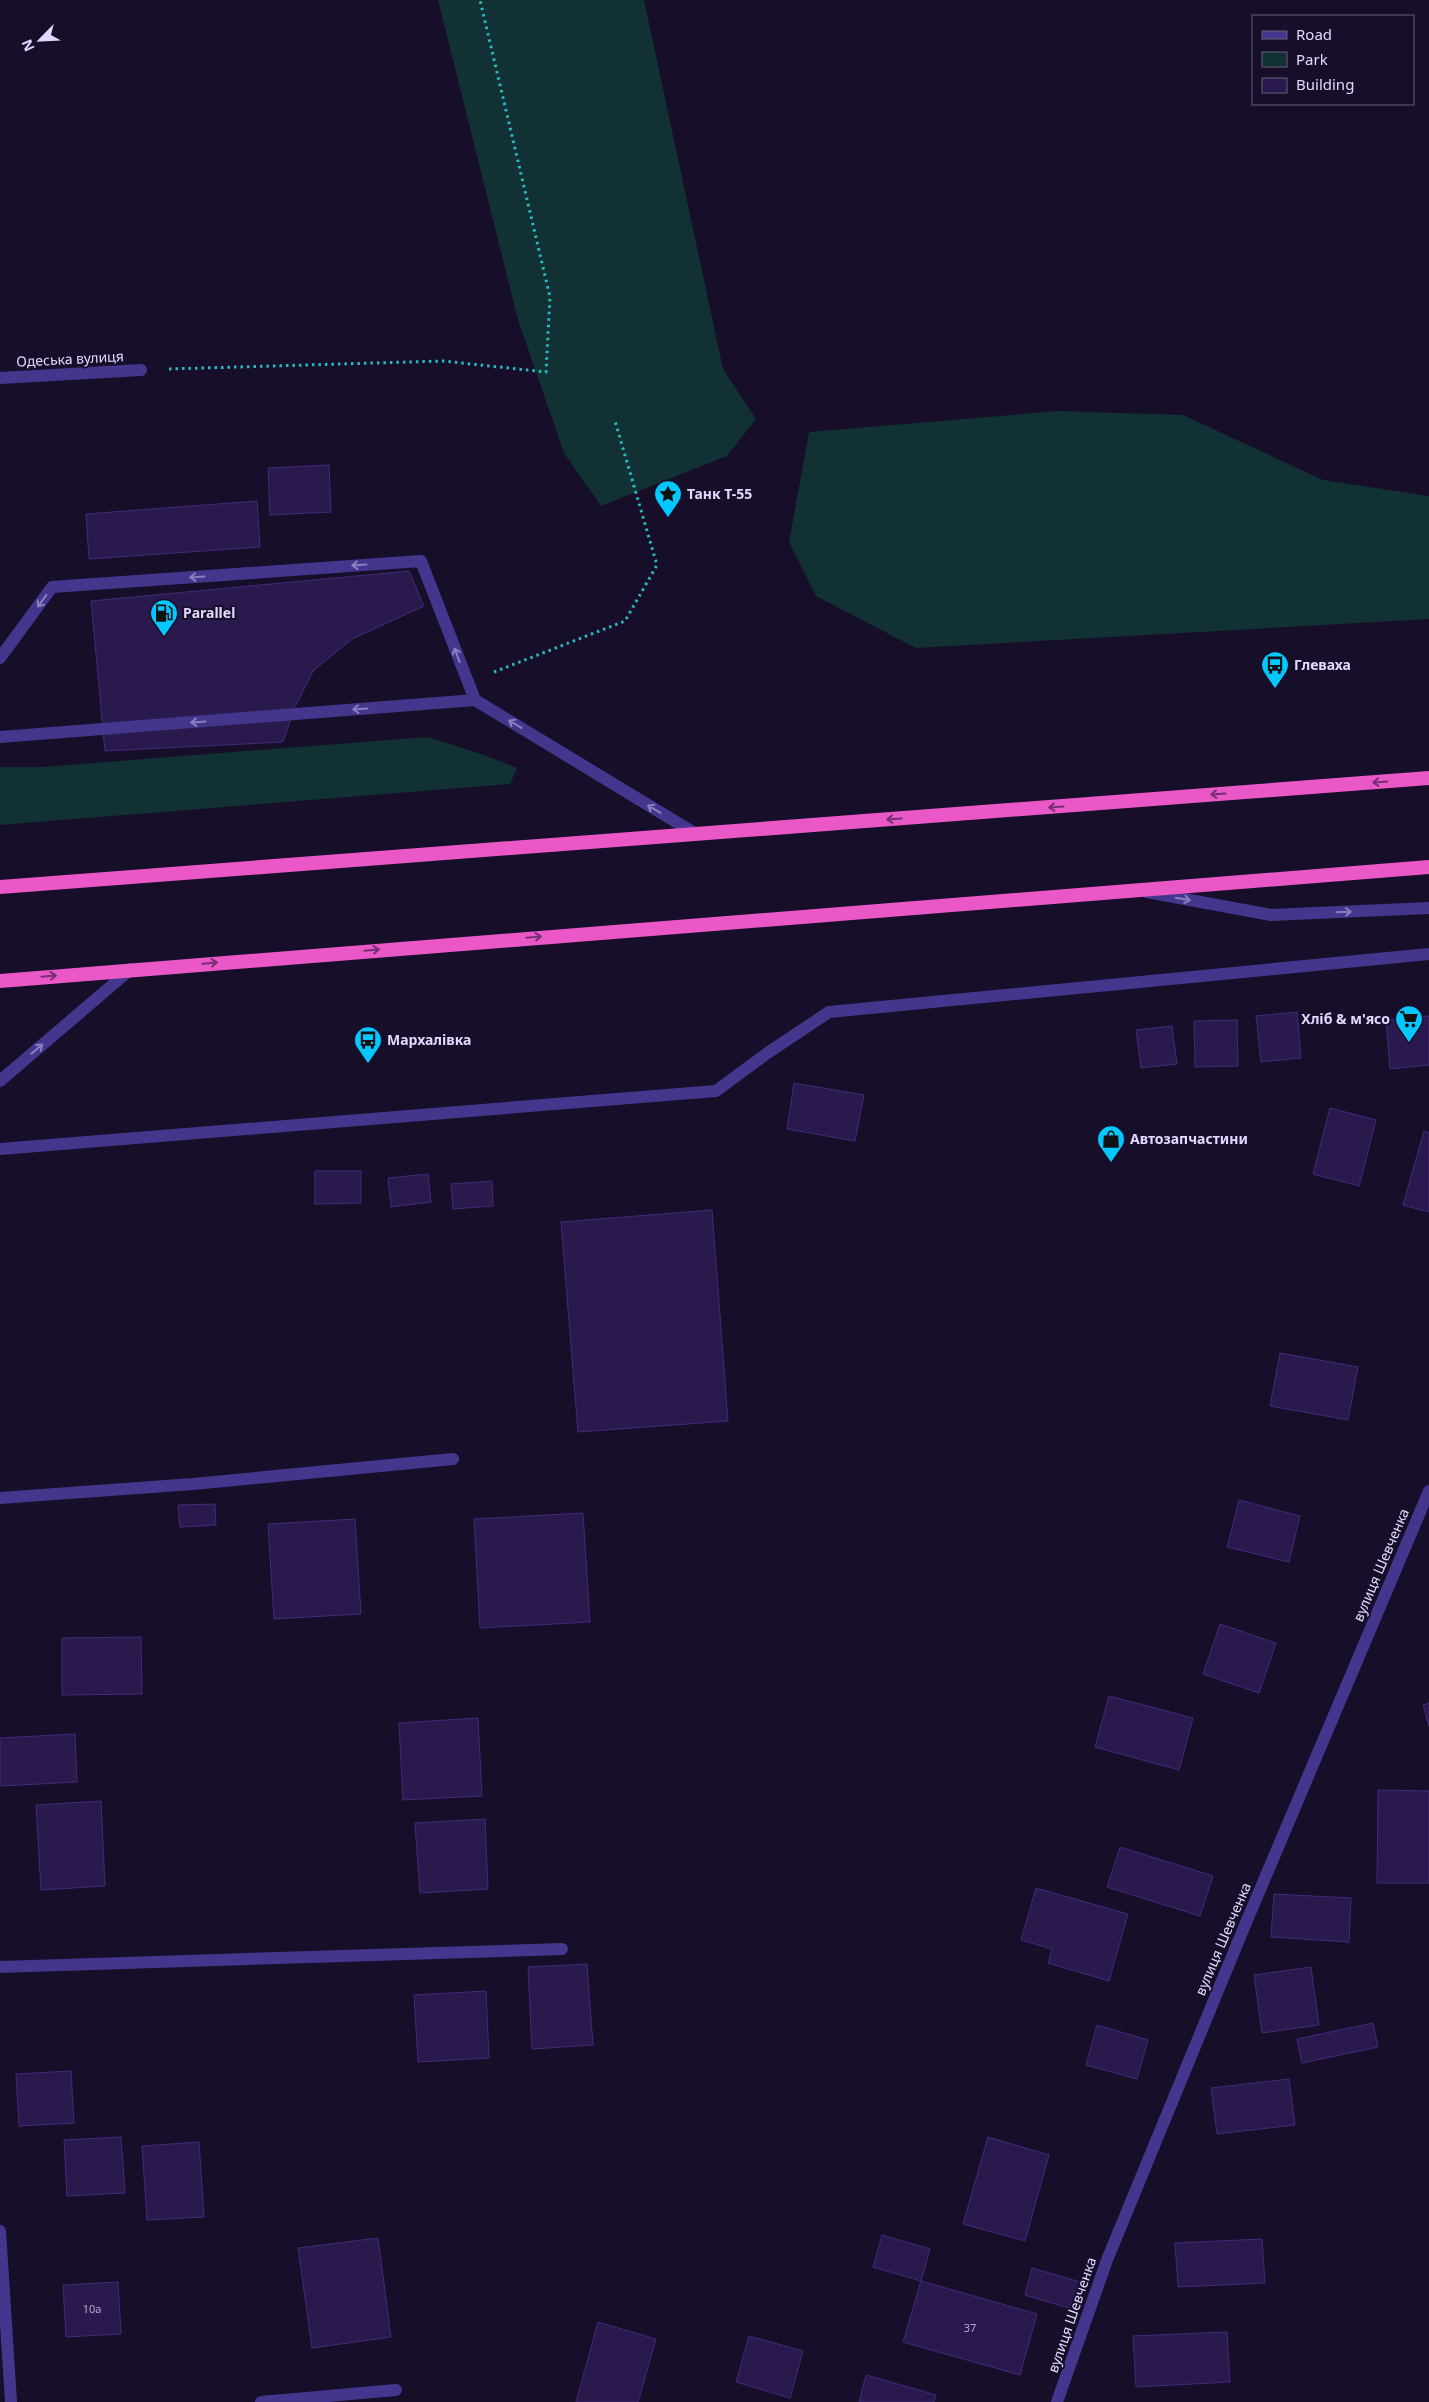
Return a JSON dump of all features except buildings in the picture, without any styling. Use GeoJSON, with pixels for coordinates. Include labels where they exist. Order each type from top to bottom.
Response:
{"type":"FeatureCollection","features":[{"type":"Feature","properties":{"kind":"highway"},"geometry":{"type":"LineString","coordinates":[[0,887],[1429,778]]}},
{"type":"Feature","properties":{"kind":"highway"},"geometry":{"type":"LineString","coordinates":[[0,981],[131,969],[1429,867]]}},
{"type":"Feature","properties":{"kind":"street","name":"Одеська вулиця"},"geometry":{"type":"LineString","coordinates":[[0,378],[141,370]]}},
{"type":"Feature","properties":{"kind":"street"},"geometry":{"type":"LineString","coordinates":[[0,658],[52,587],[421,561],[475,700]]}},
{"type":"Feature","properties":{"kind":"street"},"geometry":{"type":"LineString","coordinates":[[0,737],[475,700],[696,834]]}},
{"type":"Feature","properties":{"kind":"street"},"geometry":{"type":"LineString","coordinates":[[1135,890],[1271,915],[1429,908]]}},
{"type":"Feature","properties":{"kind":"street"},"geometry":{"type":"LineString","coordinates":[[0,1149],[716,1091],[766,1054],[829,1012],[1429,954]]}},
{"type":"Feature","properties":{"kind":"street"},"geometry":{"type":"LineString","coordinates":[[0,1081],[131,969]]}},
{"type":"Feature","properties":{"kind":"street"},"geometry":{"type":"LineString","coordinates":[[0,1498],[193,1484],[453,1459]]}},
{"type":"Feature","properties":{"kind":"street","name":"вулиця Шевченка"},"geometry":{"type":"LineString","coordinates":[[1057,2402],[1106,2260],[1245,1925],[1429,1491]]}},
{"type":"Feature","properties":{"kind":"street"},"geometry":{"type":"LineString","coordinates":[[0,1967],[562,1949]]}},
{"type":"Feature","properties":{"kind":"street"},"geometry":{"type":"LineString","coordinates":[[0,2231],[11,2402]]}},
{"type":"Feature","properties":{"kind":"street"},"geometry":{"type":"LineString","coordinates":[[261,2402],[396,2390]]}},
{"type":"Feature","properties":{"kind":"path"},"geometry":{"type":"LineString","coordinates":[[141,370],[443,361],[546,372],[550,297],[480,0]]}},
{"type":"Feature","properties":{"kind":"path"},"geometry":{"type":"LineString","coordinates":[[468,683],[625,621],[657,566],[615,421]]}},
{"type":"Feature","properties":{"kind":"green space"},"geometry":{"type":"Polygon","coordinates":[[[438,0],[644,0],[723,369],[756,419],[727,456],[601,506],[564,453],[518,320],[438,0]]]}},
{"type":"Feature","properties":{"kind":"green space"},"geometry":{"type":"Polygon","coordinates":[[[1059,411],[1183,415],[1323,480],[1429,496],[1429,619],[916,648],[816,596],[789,542],[809,432],[1059,411]]]}},
{"type":"Feature","properties":{"kind":"green space"},"geometry":{"type":"Polygon","coordinates":[[[428,737],[517,768],[510,784],[0,825],[0,767],[42,767],[428,737]]]}},
{"type":"Feature","properties":{"kind":"place","name":"Танк Т-55"},"geometry":{"type":"Point","coordinates":[668,518]}},
{"type":"Feature","properties":{"kind":"place","name":"Parallel"},"geometry":{"type":"Point","coordinates":[164,637]}},
{"type":"Feature","properties":{"kind":"place","name":"Глеваха"},"geometry":{"type":"Point","coordinates":[1275,689]}},
{"type":"Feature","properties":{"kind":"place","name":"Хліб & м'ясо"},"geometry":{"type":"Point","coordinates":[1409,1043]}},
{"type":"Feature","properties":{"kind":"place","name":"Мархалівка"},"geometry":{"type":"Point","coordinates":[368,1064]}},
{"type":"Feature","properties":{"kind":"place","name":"Автозапчастини"},"geometry":{"type":"Point","coordinates":[1111,1163]}}]}
